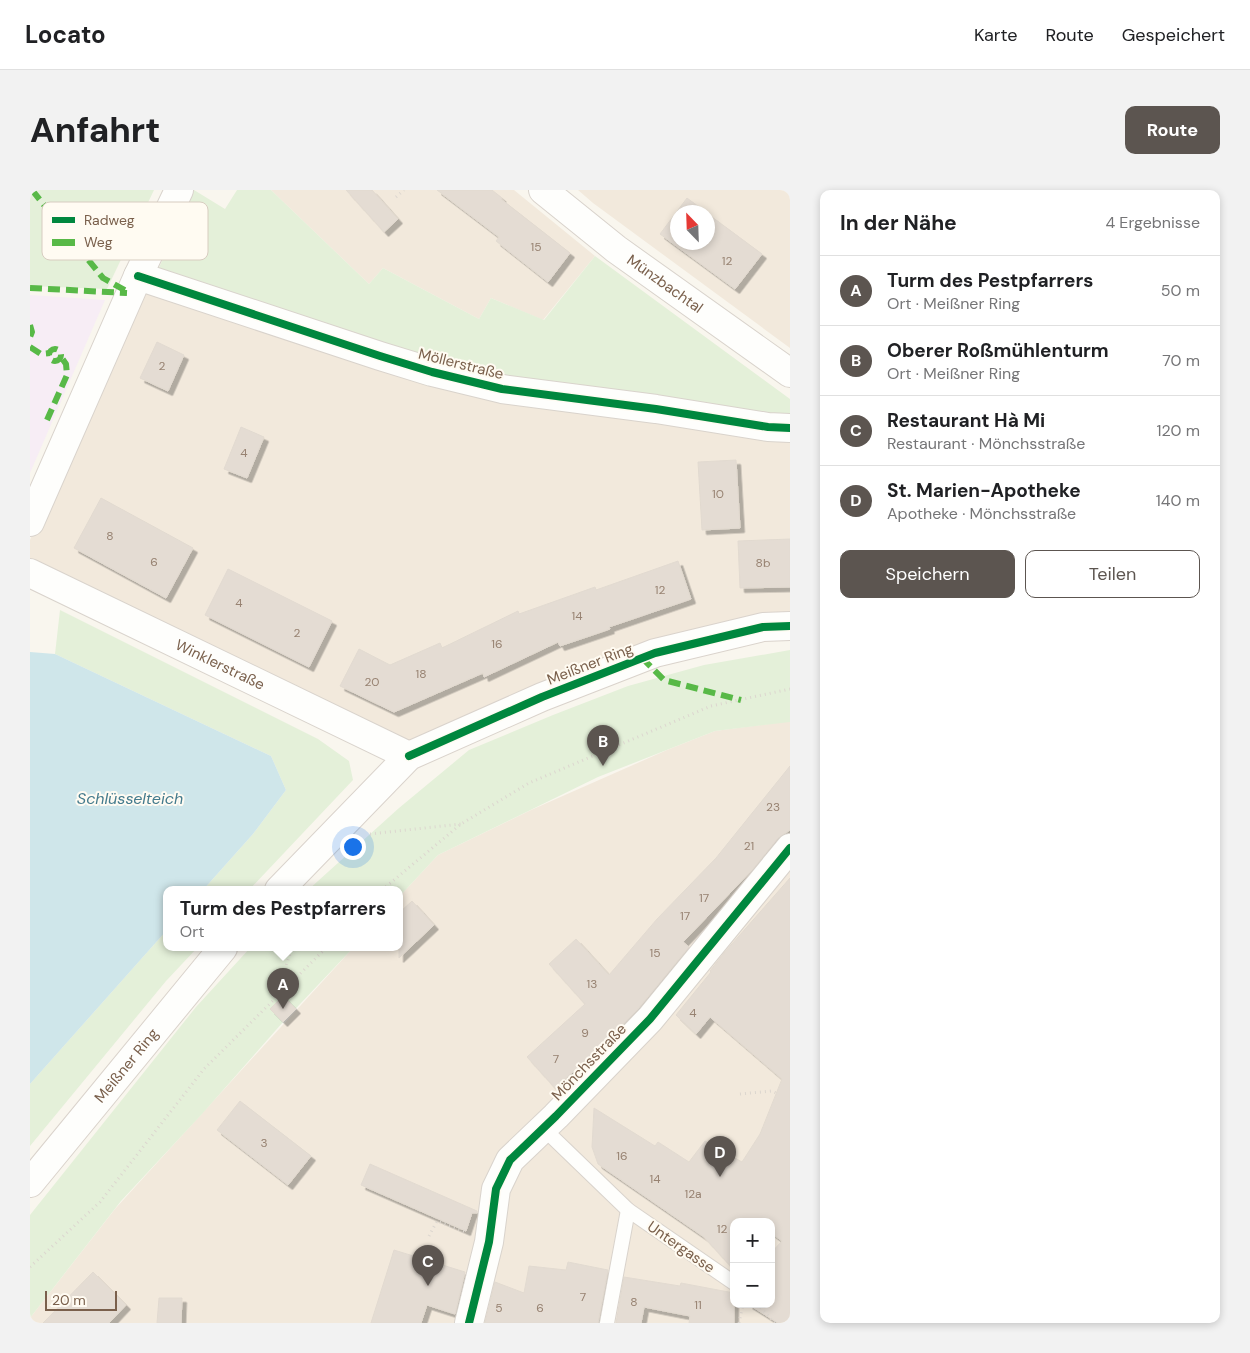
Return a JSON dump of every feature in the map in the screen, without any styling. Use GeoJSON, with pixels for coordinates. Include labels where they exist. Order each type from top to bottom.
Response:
{"type":"FeatureCollection","features":[{"type":"Feature","properties":{"kind":"street"},"geometry":{"type":"LineString","coordinates":[[173,202],[179,190]]}},
{"type":"Feature","properties":{"kind":"street","name":"Münzbachtal"},"geometry":{"type":"LineString","coordinates":[[543,190],[616,249],[790,373]]}},
{"type":"Feature","properties":{"kind":"street"},"geometry":{"type":"LineString","coordinates":[[30,522],[146,260]]}},
{"type":"Feature","properties":{"kind":"street","name":"Möllerstraße"},"geometry":{"type":"LineString","coordinates":[[138,276],[370,353],[432,372],[502,389],[656,409],[768,427],[790,428]]}},
{"type":"Feature","properties":{"kind":"street","name":"Winklerstraße"},"geometry":{"type":"LineString","coordinates":[[30,573],[410,756]]}},
{"type":"Feature","properties":{"kind":"street","name":"Meißner Ring"},"geometry":{"type":"LineString","coordinates":[[283,886],[410,756],[542,697],[655,653],[763,627],[790,626]]}},
{"type":"Feature","properties":{"kind":"street","name":"Mönchsstraße"},"geometry":{"type":"LineString","coordinates":[[469,1323],[490,1242],[496,1189],[510,1160],[650,1019],[790,848]]}},
{"type":"Feature","properties":{"kind":"street","name":"Meißner Ring"},"geometry":{"type":"LineString","coordinates":[[30,1183],[221,951]]}},
{"type":"Feature","properties":{"kind":"lane","name":"Untergasse"},"geometry":{"type":"LineString","coordinates":[[543,1128],[628,1210],[730,1280]]}},
{"type":"Feature","properties":{"kind":"lane","name":"Untergasse"},"geometry":{"type":"LineString","coordinates":[[607,1323],[628,1210]]}},
{"type":"Feature","properties":{"kind":"path"},"geometry":{"type":"LineString","coordinates":[[396,197],[404,190]]}},
{"type":"Feature","properties":{"kind":"path"},"geometry":{"type":"LineString","coordinates":[[387,886],[461,824],[530,783],[712,706],[790,689]]}},
{"type":"Feature","properties":{"kind":"path"},"geometry":{"type":"LineString","coordinates":[[330,838],[461,824]]}},
{"type":"Feature","properties":{"kind":"path"},"geometry":{"type":"LineString","coordinates":[[275,999],[291,951]]}},
{"type":"Feature","properties":{"kind":"path"},"geometry":{"type":"LineString","coordinates":[[30,1267],[100,1202],[204,1069],[323,951]]}},
{"type":"Feature","properties":{"kind":"path"},"geometry":{"type":"LineString","coordinates":[[740,1094],[772,1091],[776,1093]]}},
{"type":"Feature","properties":{"kind":"path"},"geometry":{"type":"LineString","coordinates":[[429,1236],[437,1221],[490,1242]]}},
{"type":"Feature","properties":{"kind":"path"},"geometry":{"type":"LineString","coordinates":[[739,1323],[742,1308]]}},
{"type":"Feature","properties":{"kind":"path"},"geometry":{"type":"LineString","coordinates":[[761,1308],[775,1323]]}},
{"type":"Feature","properties":{"kind":"shaded area"},"geometry":{"type":"Polygon","coordinates":[[[271,190],[514,190],[595,256],[543,320],[491,298],[479,319],[383,268],[369,284],[271,190]]]}},
{"type":"Feature","properties":{"kind":"shaded area"},"geometry":{"type":"Polygon","coordinates":[[[578,190],[790,190],[790,348],[593,203],[578,190]]]}},
{"type":"Feature","properties":{"kind":"shaded area"},"geometry":{"type":"Polygon","coordinates":[[[141,288],[790,435],[790,621],[416,747],[30,560],[30,540],[141,288]]]}},
{"type":"Feature","properties":{"kind":"shaded area"},"geometry":{"type":"Polygon","coordinates":[[[30,295],[105,300],[30,473],[30,295]]]}},
{"type":"Feature","properties":{"kind":"shaded area"},"geometry":{"type":"Polygon","coordinates":[[[790,721],[790,1323],[30,1323],[30,1318],[115,1209],[350,951],[403,951],[403,893],[438,855],[531,810],[715,731],[790,721]]]}},
{"type":"Feature","properties":{"kind":"green space"},"geometry":{"type":"Polygon","coordinates":[[[30,190],[154,190],[148,202],[42,202],[42,260],[121,260],[107,289],[30,286],[30,190]]]}},
{"type":"Feature","properties":{"kind":"green space"},"geometry":{"type":"Polygon","coordinates":[[[194,190],[225,209],[237,190],[271,190],[369,284],[383,268],[479,319],[491,298],[544,320],[595,256],[790,399],[790,420],[486,376],[157,272],[162,260],[208,260],[208,202],[189,202],[194,190]]]}},
{"type":"Feature","properties":{"kind":"green space"},"geometry":{"type":"Polygon","coordinates":[[[60,610],[318,739],[349,761],[353,780],[253,886],[207,886],[253,834],[286,790],[271,756],[55,654],[60,610]]]}},
{"type":"Feature","properties":{"kind":"green space"},"geometry":{"type":"Polygon","coordinates":[[[790,650],[790,722],[715,731],[598,777],[438,855],[403,893],[403,886],[312,886],[399,808],[469,750],[628,686],[704,665],[790,650]]]}},
{"type":"Feature","properties":{"kind":"green space"},"geometry":{"type":"Polygon","coordinates":[[[163,934],[163,951],[194,951],[166,981],[30,1146],[30,1084],[163,934]]]}},
{"type":"Feature","properties":{"kind":"green space"},"geometry":{"type":"Polygon","coordinates":[[[247,951],[350,951],[283,1022],[202,1114],[121,1201],[30,1318],[30,1215],[196,1007],[247,951]]]}},
{"type":"Feature","properties":{"kind":"water","name":"Schlüsselteich"},"geometry":{"type":"Polygon","coordinates":[[[30,652],[55,654],[271,756],[286,790],[253,834],[207,886],[163,886],[163,934],[30,1084],[30,652]]]}},
{"type":"Feature","properties":{"kind":"building"},"geometry":{"type":"Polygon","coordinates":[[[346,190],[372,190],[398,219],[384,232],[346,190]]]}},
{"type":"Feature","properties":{"kind":"building"},"geometry":{"type":"Polygon","coordinates":[[[437,190],[492,190],[570,253],[548,282],[496,241],[499,237],[437,190]]]}},
{"type":"Feature","properties":{"kind":"building"},"geometry":{"type":"Polygon","coordinates":[[[687,198],[696,205],[682,205],[687,198]]]}},
{"type":"Feature","properties":{"kind":"building"},"geometry":{"type":"Polygon","coordinates":[[[715,219],[762,254],[735,289],[682,250],[715,250],[715,219]]]}},
{"type":"Feature","properties":{"kind":"building"},"geometry":{"type":"Polygon","coordinates":[[[670,221],[670,241],[660,234],[670,221]]]}},
{"type":"Feature","properties":{"kind":"building"},"geometry":{"type":"Polygon","coordinates":[[[157,342],[184,355],[168,391],[140,378],[157,342]]]}},
{"type":"Feature","properties":{"kind":"building"},"geometry":{"type":"Polygon","coordinates":[[[241,427],[264,437],[247,478],[224,469],[241,427]]]}},
{"type":"Feature","properties":{"kind":"building"},"geometry":{"type":"Polygon","coordinates":[[[736,460],[740,528],[702,530],[698,462],[736,460]]]}},
{"type":"Feature","properties":{"kind":"building"},"geometry":{"type":"Polygon","coordinates":[[[101,498],[193,548],[166,598],[74,548],[101,498]]]}},
{"type":"Feature","properties":{"kind":"building"},"geometry":{"type":"Polygon","coordinates":[[[790,539],[790,587],[740,588],[738,541],[790,539]]]}},
{"type":"Feature","properties":{"kind":"building"},"geometry":{"type":"Polygon","coordinates":[[[678,561],[691,599],[560,646],[558,642],[484,677],[483,673],[394,712],[340,686],[359,649],[390,665],[440,643],[442,648],[518,611],[519,614],[595,587],[596,590],[678,561]]]}},
{"type":"Feature","properties":{"kind":"building"},"geometry":{"type":"Polygon","coordinates":[[[228,569],[332,621],[309,667],[205,615],[228,569]]]}},
{"type":"Feature","properties":{"kind":"building"},"geometry":{"type":"Polygon","coordinates":[[[790,766],[790,830],[778,838],[753,869],[683,942],[689,947],[638,1009],[605,1043],[555,1088],[527,1057],[585,1004],[549,964],[576,939],[609,975],[657,919],[716,858],[790,766]]]}},
{"type":"Feature","properties":{"kind":"building"},"geometry":{"type":"Polygon","coordinates":[[[790,878],[790,1323],[778,1323],[754,1308],[775,1308],[775,1249],[782,1241],[775,1236],[775,1218],[730,1218],[730,1266],[704,1237],[598,1164],[592,1147],[594,1108],[655,1146],[658,1142],[689,1162],[705,1141],[742,1162],[760,1134],[782,1079],[710,1017],[696,1034],[676,1015],[724,953],[790,878]]]}},
{"type":"Feature","properties":{"kind":"building"},"geometry":{"type":"Polygon","coordinates":[[[412,901],[434,925],[399,958],[399,951],[403,951],[403,909],[412,901]]]}},
{"type":"Feature","properties":{"kind":"building"},"geometry":{"type":"Polygon","coordinates":[[[283,996],[296,1009],[283,1022],[270,1009],[283,996]]]}},
{"type":"Feature","properties":{"kind":"building"},"geometry":{"type":"Polygon","coordinates":[[[240,1101],[311,1156],[288,1185],[217,1130],[240,1101]]]}},
{"type":"Feature","properties":{"kind":"building"},"geometry":{"type":"Polygon","coordinates":[[[370,1164],[477,1211],[477,1213],[472,1213],[466,1231],[361,1185],[370,1164]]]}},
{"type":"Feature","properties":{"kind":"building"},"geometry":{"type":"Polygon","coordinates":[[[394,1250],[465,1272],[455,1314],[427,1305],[421,1323],[371,1323],[394,1250]]]}},
{"type":"Feature","properties":{"kind":"building"},"geometry":{"type":"Polygon","coordinates":[[[568,1262],[608,1270],[598,1323],[485,1323],[495,1282],[524,1293],[529,1266],[566,1270],[568,1262]]]}},
{"type":"Feature","properties":{"kind":"building"},"geometry":{"type":"Polygon","coordinates":[[[93,1272],[126,1305],[109,1323],[43,1323],[93,1272]]]}},
{"type":"Feature","properties":{"kind":"building"},"geometry":{"type":"Polygon","coordinates":[[[624,1277],[680,1286],[681,1283],[730,1292],[730,1308],[734,1308],[734,1323],[689,1323],[690,1316],[644,1307],[641,1323],[616,1323],[624,1277]]]}},
{"type":"Feature","properties":{"kind":"building"},"geometry":{"type":"Polygon","coordinates":[[[159,1298],[182,1298],[181,1323],[157,1323],[159,1298]]]}},
{"type":"Feature","properties":{"kind":"marked path"},"geometry":{"type":"LineString","coordinates":[[32,190],[42,202]]}},
{"type":"Feature","properties":{"kind":"marked path"},"geometry":{"type":"LineString","coordinates":[[88,260],[103,278],[130,293]]}},
{"type":"Feature","properties":{"kind":"marked path"},"geometry":{"type":"LineString","coordinates":[[30,288],[127,293]]}},
{"type":"Feature","properties":{"kind":"marked path"},"geometry":{"type":"LineString","coordinates":[[30,325],[32,332],[30,337]]}},
{"type":"Feature","properties":{"kind":"marked path"},"geometry":{"type":"LineString","coordinates":[[30,347],[41,354],[50,353]]}},
{"type":"Feature","properties":{"kind":"marked path"},"geometry":{"type":"LineString","coordinates":[[53,349],[57,349],[61,355],[57,361],[53,361],[49,357],[49,353],[53,349]]}},
{"type":"Feature","properties":{"kind":"marked path"},"geometry":{"type":"LineString","coordinates":[[47,420],[67,375],[66,364],[61,357]]}},
{"type":"Feature","properties":{"kind":"marked path"},"geometry":{"type":"LineString","coordinates":[[642,658],[664,680],[741,700]]}},
{"type":"Feature","properties":{"kind":"cycle path"},"geometry":{"type":"LineString","coordinates":[[138,276],[380,356],[432,372],[502,389],[656,409],[768,427],[790,428]]}},
{"type":"Feature","properties":{"kind":"cycle path"},"geometry":{"type":"LineString","coordinates":[[409,756],[542,697],[655,653],[763,627],[790,626]]}},
{"type":"Feature","properties":{"kind":"cycle path"},"geometry":{"type":"LineString","coordinates":[[469,1323],[489,1242],[496,1189],[510,1160],[556,1116],[650,1019],[790,848]]}},
{"type":"Feature","properties":{"kind":"place","name":"Oberer Roßmühlenturm"},"geometry":{"type":"Point","coordinates":[603,766]}},
{"type":"Feature","properties":{"kind":"place","name":"Turm des Pestpfarrers"},"geometry":{"type":"Point","coordinates":[283,1009]}},
{"type":"Feature","properties":{"kind":"place","name":"St. Marien-Apotheke"},"geometry":{"type":"Point","coordinates":[720,1177]}},
{"type":"Feature","properties":{"kind":"place","name":"Restaurant Hà Mi"},"geometry":{"type":"Point","coordinates":[428,1286]}}]}
